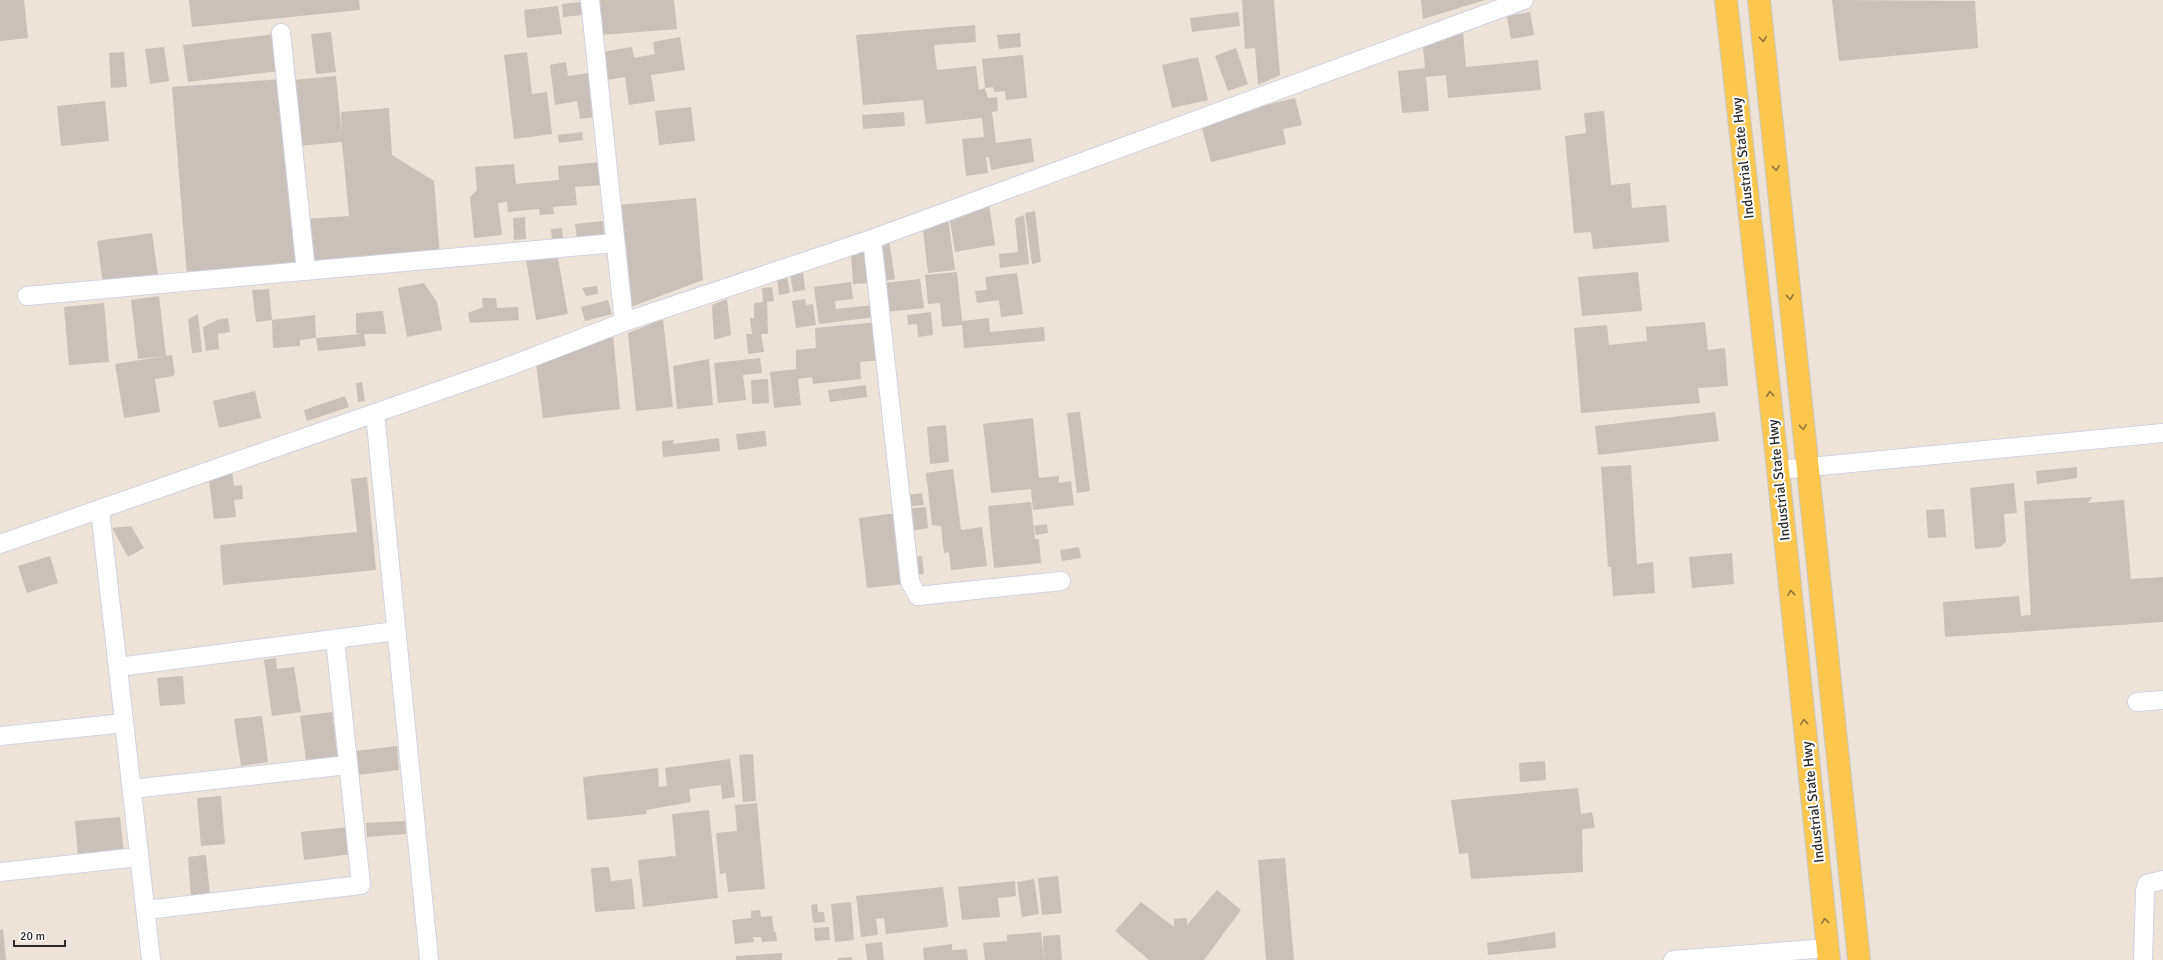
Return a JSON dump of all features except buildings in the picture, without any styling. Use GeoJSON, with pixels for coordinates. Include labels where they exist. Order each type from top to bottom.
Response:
{"type":"FeatureCollection","features":[{"type":"Feature","properties":{"kind":"main road","name":"Industrial State Hwy"},"geometry":{"type":"LineString","coordinates":[[1726,0],[1778,470],[1828,954]]}},
{"type":"Feature","properties":{"kind":"main road"},"geometry":{"type":"LineString","coordinates":[[1759,0],[1859,960]]}},
{"type":"Feature","properties":{"kind":"main road"},"geometry":{"type":"LineString","coordinates":[[1735,87],[1768,82]]}},
{"type":"Feature","properties":{"kind":"street"},"geometry":{"type":"LineString","coordinates":[[590,0],[624,322]]}},
{"type":"Feature","properties":{"kind":"street"},"geometry":{"type":"LineString","coordinates":[[0,544],[507,367],[624,322],[872,239],[1524,0]]}},
{"type":"Feature","properties":{"kind":"street"},"geometry":{"type":"LineString","coordinates":[[281,34],[306,271]]}},
{"type":"Feature","properties":{"kind":"street"},"geometry":{"type":"LineString","coordinates":[[872,239],[910,582],[918,596],[1061,581]]}},
{"type":"Feature","properties":{"kind":"street"},"geometry":{"type":"LineString","coordinates":[[27,296],[615,243]]}},
{"type":"Feature","properties":{"kind":"street"},"geometry":{"type":"LineString","coordinates":[[375,413],[429,960]]}},
{"type":"Feature","properties":{"kind":"street"},"geometry":{"type":"LineString","coordinates":[[1778,470],[2163,433]]}},
{"type":"Feature","properties":{"kind":"street"},"geometry":{"type":"LineString","coordinates":[[100,510],[151,960]]}},
{"type":"Feature","properties":{"kind":"street"},"geometry":{"type":"LineString","coordinates":[[118,667],[396,631]]}},
{"type":"Feature","properties":{"kind":"street"},"geometry":{"type":"LineString","coordinates":[[146,910],[361,885],[335,639]]}},
{"type":"Feature","properties":{"kind":"street"},"geometry":{"type":"LineString","coordinates":[[2137,702],[2163,700]]}},
{"type":"Feature","properties":{"kind":"street"},"geometry":{"type":"LineString","coordinates":[[0,736],[124,723]]}},
{"type":"Feature","properties":{"kind":"street"},"geometry":{"type":"LineString","coordinates":[[132,789],[348,764]]}},
{"type":"Feature","properties":{"kind":"street"},"geometry":{"type":"LineString","coordinates":[[0,872],[140,857]]}},
{"type":"Feature","properties":{"kind":"street"},"geometry":{"type":"LineString","coordinates":[[2143,960],[2145,891],[2147,884],[2163,880]]}},
{"type":"Feature","properties":{"kind":"street"},"geometry":{"type":"LineString","coordinates":[[1673,960],[1828,954]]}}]}
